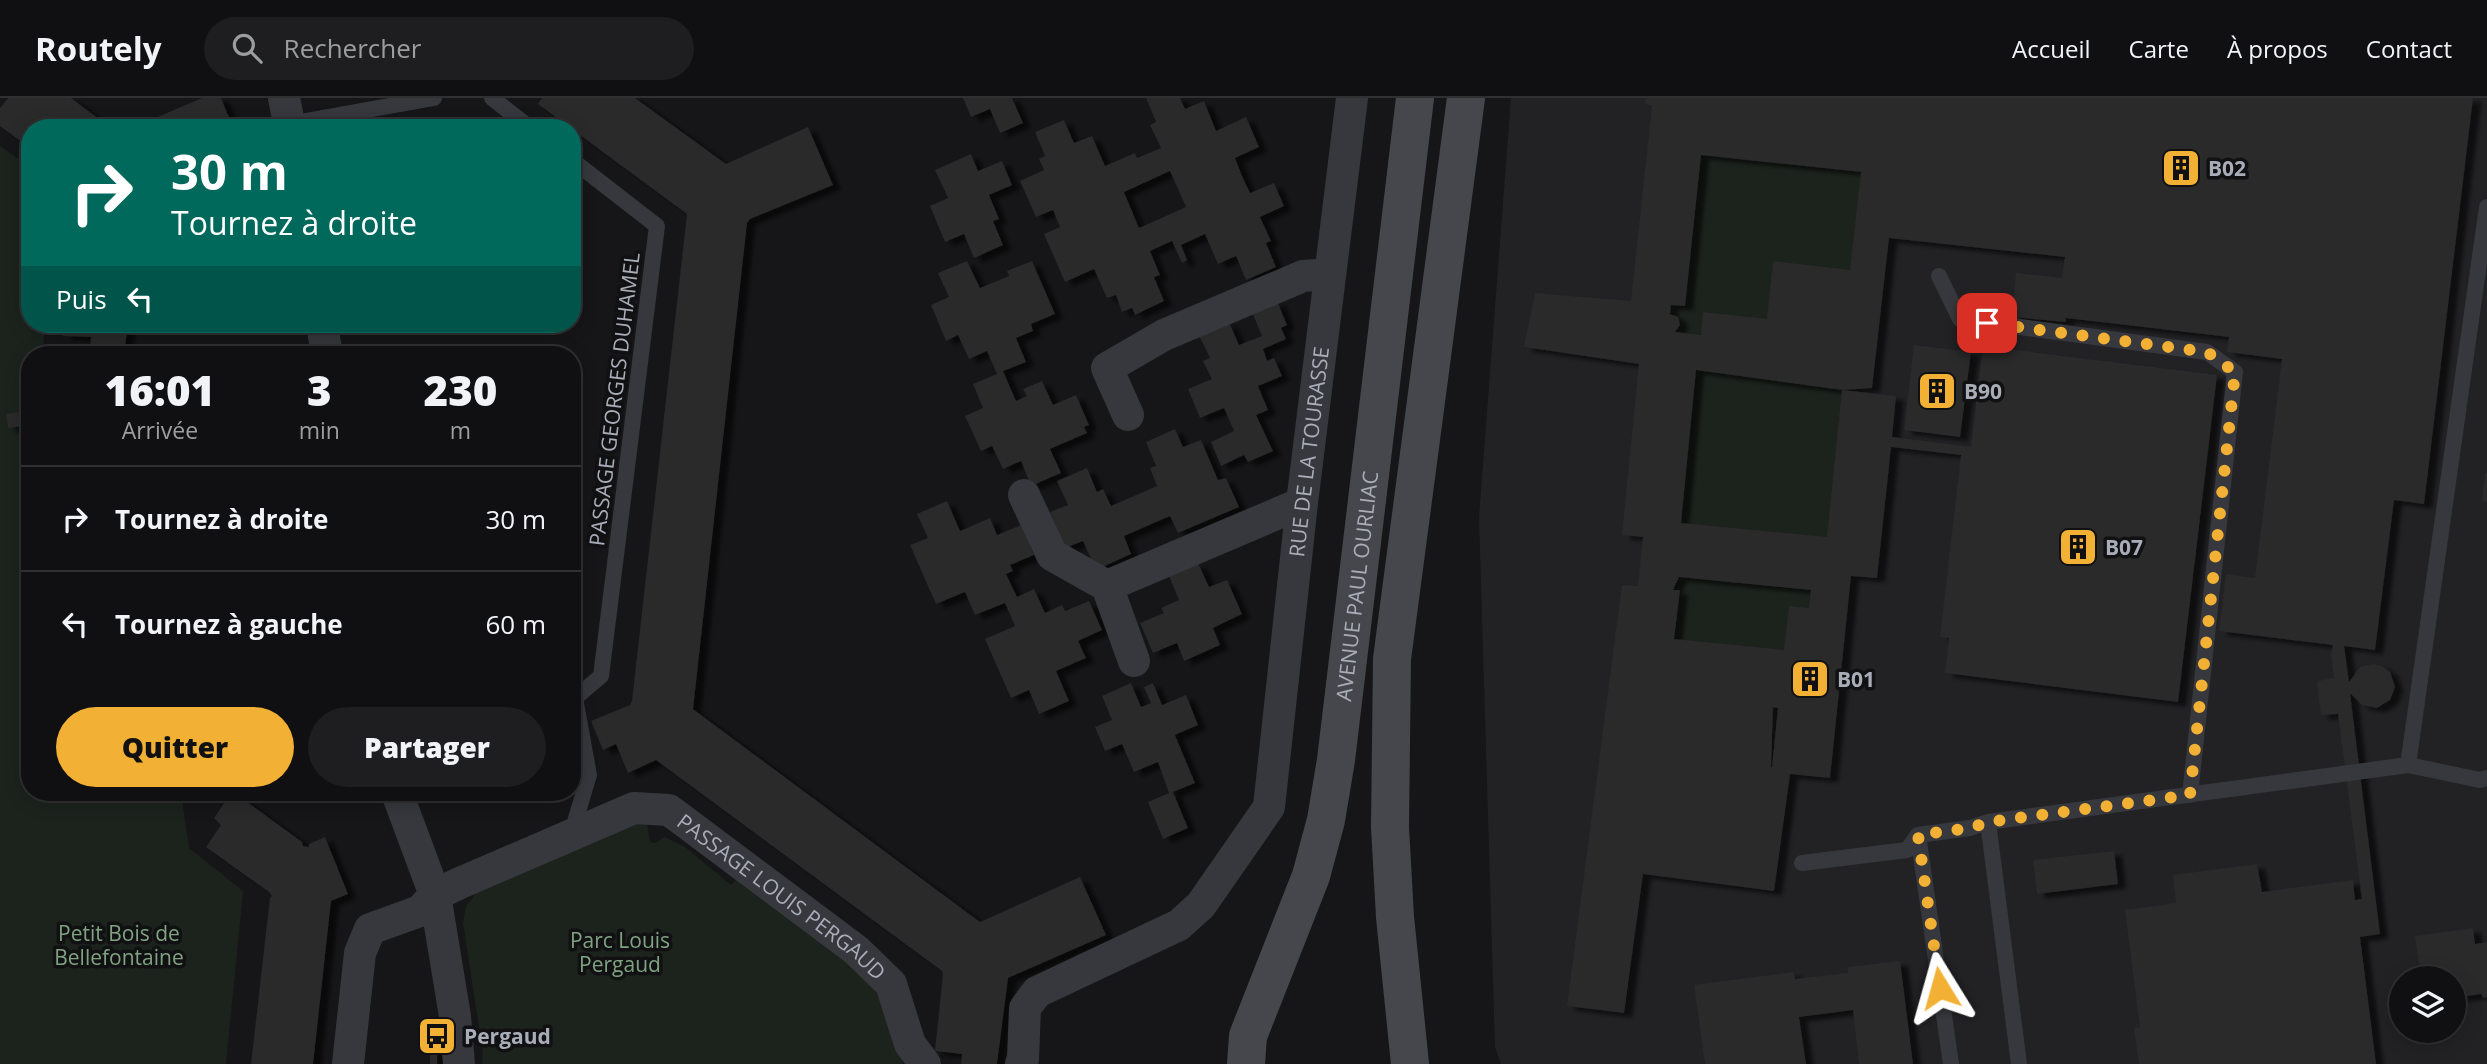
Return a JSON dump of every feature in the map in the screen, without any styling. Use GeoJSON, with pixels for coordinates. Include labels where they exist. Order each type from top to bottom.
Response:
{"type":"FeatureCollection","features":[{"type":"Feature","properties":{"kind":"main road","name":"AVENUE PAUL OURLIAC"},"geometry":{"type":"LineString","coordinates":[[1245,1064],[1248,1036],[1311,876],[1326,820],[1336,760],[1415,98]]}},
{"type":"Feature","properties":{"kind":"main road","name":"AVENUE PAUL OURLIAC"},"geometry":{"type":"LineString","coordinates":[[1410,1064],[1395,917],[1390,827],[1392,659],[1466,98]]}},
{"type":"Feature","properties":{"kind":"street","name":"RUE DE LA TOURASSE"},"geometry":{"type":"LineString","coordinates":[[1021,1064],[1025,1008],[1037,992],[1179,925],[1201,905],[1269,807],[1302,503],[1352,98]]}},
{"type":"Feature","properties":{"kind":"street"},"geometry":{"type":"LineString","coordinates":[[1128,415],[1107,368],[1164,335],[1303,276],[1330,274]]}},
{"type":"Feature","properties":{"kind":"street"},"geometry":{"type":"LineString","coordinates":[[1024,495],[1052,555],[1107,586],[1134,661]]}},
{"type":"Feature","properties":{"kind":"street"},"geometry":{"type":"LineString","coordinates":[[1107,586],[1302,503]]}},
{"type":"Feature","properties":{"kind":"street"},"geometry":{"type":"LineString","coordinates":[[400,801],[435,895],[455,1016],[459,1064]]}},
{"type":"Feature","properties":{"kind":"street","name":"PASSAGE LOUIS PERGAUD"},"geometry":{"type":"LineString","coordinates":[[348,1064],[360,953],[370,929],[420,911],[435,895],[634,808],[669,810],[856,950],[891,984],[910,1044],[925,1064]]}},
{"type":"Feature","properties":{"kind":"lane"},"geometry":{"type":"LineString","coordinates":[[288,117],[434,98]]}},
{"type":"Feature","properties":{"kind":"lane"},"geometry":{"type":"LineString","coordinates":[[492,98],[519,119]]}},
{"type":"Feature","properties":{"kind":"lane","name":"PASSAGE GEORGES DUHAMEL"},"geometry":{"type":"LineString","coordinates":[[581,167],[657,226],[601,676],[581,693]]}},
{"type":"Feature","properties":{"kind":"lane"},"geometry":{"type":"LineString","coordinates":[[2408,765],[2487,207]]}},
{"type":"Feature","properties":{"kind":"lane"},"geometry":{"type":"LineString","coordinates":[[1939,276],[1960,319],[2207,352],[2235,372],[2190,795]]}},
{"type":"Feature","properties":{"kind":"lane","name":"PASSAGE GEORGES DUHAMEL"},"geometry":{"type":"LineString","coordinates":[[571,835],[589,775],[581,731]]}},
{"type":"Feature","properties":{"kind":"lane"},"geometry":{"type":"LineString","coordinates":[[1802,863],[1907,850],[1918,835],[1970,828],[1988,822],[2408,765],[2480,780],[2487,778]]}},
{"type":"Feature","properties":{"kind":"lane"},"geometry":{"type":"LineString","coordinates":[[1988,822],[2019,1064]]}},
{"type":"Feature","properties":{"kind":"lane"},"geometry":{"type":"LineString","coordinates":[[1918,835],[1951,1064]]}},
{"type":"Feature","properties":{"kind":"shaded area"},"geometry":{"type":"Polygon","coordinates":[[[1511,98],[2487,98],[2487,1064],[1501,1064],[1495,1047],[1479,517],[1511,98]]]}},
{"type":"Feature","properties":{"kind":"green space","name":"Petit Bois de Bellefontaine"},"geometry":{"type":"Polygon","coordinates":[[[0,146],[21,161],[21,333],[44,333],[43,346],[21,346],[21,801],[182,801],[189,848],[243,891],[226,1064],[0,1064],[0,146]]]}},
{"type":"Feature","properties":{"kind":"green space"},"geometry":{"type":"Polygon","coordinates":[[[1701,155],[1861,172],[1850,270],[1773,261],[1767,319],[1703,313],[1701,335],[1675,332],[1680,325],[1678,317],[1670,314],[1671,305],[1685,306],[1701,155]]]}},
{"type":"Feature","properties":{"kind":"green space"},"geometry":{"type":"Polygon","coordinates":[[[1696,370],[1842,390],[1827,537],[1681,523],[1696,370]]]}},
{"type":"Feature","properties":{"kind":"green space"},"geometry":{"type":"Polygon","coordinates":[[[1679,577],[1811,590],[1809,608],[1789,606],[1784,650],[1674,639],[1680,591],[1673,590],[1679,577]]]}},
{"type":"Feature","properties":{"kind":"green space","name":"Parc Louis Pergaud"},"geometry":{"type":"Polygon","coordinates":[[[633,822],[647,823],[650,842],[655,843],[665,837],[685,847],[731,885],[743,873],[878,979],[903,1064],[482,1064],[483,1052],[463,923],[466,906],[477,892],[633,822]]]}},
{"type":"Feature","properties":{"kind":"building"},"geometry":{"type":"Polygon","coordinates":[[[8,98],[71,98],[99,119],[21,119],[21,141],[0,126],[0,108],[8,98]]]}},
{"type":"Feature","properties":{"kind":"building"},"geometry":{"type":"Polygon","coordinates":[[[202,98],[221,98],[230,119],[153,119],[202,98]]]}},
{"type":"Feature","properties":{"kind":"building"},"geometry":{"type":"Polygon","coordinates":[[[542,98],[635,98],[726,164],[808,127],[833,185],[750,219],[747,223],[693,709],[980,922],[1080,877],[1106,935],[1008,978],[997,1064],[961,1064],[962,1054],[935,1051],[942,971],[656,760],[628,773],[616,744],[603,750],[591,721],[630,705],[632,701],[687,214],[581,136],[581,119],[558,119],[538,104],[542,98]]]}},
{"type":"Feature","properties":{"kind":"building"},"geometry":{"type":"Polygon","coordinates":[[[963,98],[1012,98],[1023,123],[1000,133],[990,109],[971,117],[963,98]]]}},
{"type":"Feature","properties":{"kind":"building"},"geometry":{"type":"Polygon","coordinates":[[[1146,98],[1180,98],[1185,109],[1204,101],[1216,131],[1246,117],[1259,147],[1235,158],[1242,176],[1250,193],[1274,183],[1284,206],[1260,217],[1271,241],[1266,243],[1276,267],[1246,280],[1236,256],[1218,264],[1205,234],[1181,245],[1187,260],[1182,263],[1172,241],[1150,251],[1160,275],[1154,277],[1164,301],[1135,315],[1132,308],[1122,312],[1116,295],[1107,298],[1094,269],[1065,282],[1044,234],[1060,227],[1053,210],[1036,217],[1020,181],[1044,170],[1039,159],[1045,156],[1035,132],[1064,120],[1074,143],[1092,136],[1105,166],[1135,153],[1137,158],[1161,148],[1150,125],[1156,122],[1146,98]],[[1170,171],[1124,192],[1139,228],[1186,207],[1170,171]]]}},
{"type":"Feature","properties":{"kind":"building"},"geometry":{"type":"Polygon","coordinates":[[[1646,98],[2473,98],[2424,504],[2394,500],[2375,650],[2344,646],[2349,682],[2360,667],[2373,664],[2390,672],[2395,687],[2390,700],[2377,708],[2362,705],[2350,693],[2380,934],[2360,937],[2376,1064],[2139,1064],[2134,1028],[2140,1027],[2125,910],[2176,903],[2173,875],[2257,864],[2262,892],[2353,880],[2355,900],[2362,899],[2338,714],[2321,715],[2317,681],[2334,678],[2331,654],[2333,645],[2219,631],[2226,574],[2255,578],[2282,359],[2227,352],[2229,337],[2066,318],[2066,322],[2012,317],[2016,273],[2062,278],[2065,257],[1889,238],[1872,388],[1842,390],[1896,396],[1892,437],[1971,447],[1983,346],[2217,375],[2178,702],[1945,673],[1949,638],[1940,637],[1961,455],[1891,447],[1877,578],[1851,576],[1830,778],[1790,774],[1774,891],[1643,874],[1624,1013],[1567,1006],[1622,585],[1638,586],[1643,537],[1622,535],[1639,364],[1524,347],[1535,293],[1631,301],[1652,106],[1645,103],[1646,98]],[[1701,155],[1685,306],[1671,305],[1670,314],[1678,317],[1680,325],[1675,332],[1701,335],[1703,312],[1767,319],[1773,261],[1850,270],[1861,172],[1701,155]],[[1696,370],[1681,523],[1827,537],[1842,390],[1696,370]],[[1679,577],[1673,590],[1680,590],[1674,639],[1784,650],[1789,606],[1809,608],[1811,590],[1679,577]],[[1773,707],[1771,767],[1778,708],[1773,707]]]}},
{"type":"Feature","properties":{"kind":"building"},"geometry":{"type":"Polygon","coordinates":[[[971,154],[978,171],[1002,161],[1012,185],[989,195],[999,219],[993,221],[1003,245],[974,258],[964,234],[945,242],[930,206],[948,198],[935,170],[971,154]]]}},
{"type":"Feature","properties":{"kind":"building"},"geometry":{"type":"Polygon","coordinates":[[[967,261],[980,288],[1009,276],[1007,271],[1032,261],[1055,314],[1031,324],[1033,331],[1016,338],[1026,362],[1003,371],[1016,401],[1027,396],[1023,389],[1042,381],[1053,405],[1076,395],[1089,425],[1084,427],[1087,433],[1050,449],[1061,473],[1031,486],[1021,461],[1003,469],[992,446],[981,451],[965,416],[983,408],[973,384],[997,374],[987,351],[969,359],[958,335],[946,341],[931,305],[949,297],[938,273],[967,261]]]}},
{"type":"Feature","properties":{"kind":"building"},"geometry":{"type":"Polygon","coordinates":[[[1277,301],[1287,325],[1281,328],[1286,339],[1263,349],[1267,361],[1274,358],[1282,376],[1258,386],[1268,410],[1256,415],[1273,451],[1248,462],[1244,455],[1221,466],[1211,442],[1234,431],[1224,408],[1200,418],[1188,389],[1212,379],[1203,361],[1210,358],[1199,335],[1229,322],[1239,345],[1262,336],[1252,312],[1277,301]]]}},
{"type":"Feature","properties":{"kind":"building"},"geometry":{"type":"Polygon","coordinates":[[[64,333],[127,333],[125,346],[90,346],[91,337],[63,336],[64,333]]]}},
{"type":"Feature","properties":{"kind":"building","name":"B90"},"geometry":{"type":"Polygon","coordinates":[[[1914,345],[1971,352],[1960,437],[1904,430],[1914,345]]]}},
{"type":"Feature","properties":{"kind":"building"},"geometry":{"type":"Polygon","coordinates":[[[20,412],[21,426],[8,428],[6,414],[20,412]]]}},
{"type":"Feature","properties":{"kind":"building"},"geometry":{"type":"Polygon","coordinates":[[[1175,429],[1183,447],[1201,440],[1218,480],[1226,478],[1239,507],[1178,533],[1170,516],[1124,536],[1131,554],[1096,570],[1083,541],[1065,548],[1050,512],[1068,505],[1057,481],[1087,468],[1097,492],[1103,489],[1111,506],[1157,486],[1150,468],[1156,466],[1146,442],[1175,429]]]}},
{"type":"Feature","properties":{"kind":"building"},"geometry":{"type":"Polygon","coordinates":[[[2487,473],[2487,502],[2482,501],[2487,473]]]}},
{"type":"Feature","properties":{"kind":"building"},"geometry":{"type":"Polygon","coordinates":[[[947,501],[960,531],[990,518],[997,535],[1021,525],[1034,555],[1010,565],[1013,571],[1006,574],[1017,597],[1034,589],[1045,613],[1062,605],[1065,611],[1089,601],[1102,630],[1078,641],[1086,658],[1056,671],[1069,701],[1039,714],[1029,690],[1011,698],[985,639],[1015,626],[1005,603],[975,615],[965,592],[936,604],[910,545],[928,538],[917,514],[947,501]]]}},
{"type":"Feature","properties":{"kind":"building"},"geometry":{"type":"Polygon","coordinates":[[[1198,563],[1209,587],[1227,580],[1242,614],[1213,628],[1220,645],[1184,661],[1177,643],[1153,653],[1140,623],[1164,613],[1161,608],[1179,600],[1169,576],[1198,563]]]}},
{"type":"Feature","properties":{"kind":"building"},"geometry":{"type":"Polygon","coordinates":[[[1131,683],[1141,707],[1151,703],[1144,687],[1153,683],[1162,705],[1186,695],[1198,725],[1175,735],[1195,783],[1173,792],[1188,828],[1163,839],[1148,802],[1169,793],[1158,762],[1134,772],[1122,744],[1105,751],[1095,727],[1112,720],[1102,696],[1131,683]]]}},
{"type":"Feature","properties":{"kind":"building"},"geometry":{"type":"Polygon","coordinates":[[[226,801],[246,801],[302,842],[303,846],[309,847],[309,844],[325,837],[348,894],[331,901],[313,1064],[251,1064],[272,896],[206,847],[221,825],[214,818],[226,801]]]}},
{"type":"Feature","properties":{"kind":"building"},"geometry":{"type":"Polygon","coordinates":[[[2114,851],[2118,884],[2037,894],[2033,860],[2114,851]]]}},
{"type":"Feature","properties":{"kind":"building"},"geometry":{"type":"Polygon","coordinates":[[[2473,928],[2475,944],[2487,942],[2487,997],[2483,998],[2481,994],[2466,996],[2466,966],[2419,966],[2415,936],[2473,928]]]}},
{"type":"Feature","properties":{"kind":"building"},"geometry":{"type":"Polygon","coordinates":[[[1900,961],[1913,1064],[1859,1064],[1853,1010],[1799,1017],[1806,1064],[1705,1064],[1694,985],[1794,972],[1795,979],[1848,973],[1848,967],[1900,961]]]}},
{"type":"Feature","properties":{"kind":"building"},"geometry":{"type":"Polygon","coordinates":[[[430,1046],[437,1046],[437,1064],[430,1064],[430,1046]]]}},
{"type":"Feature","properties":{"kind":"place","name":"B02"},"geometry":{"type":"Point","coordinates":[2181,168]}},
{"type":"Feature","properties":{"kind":"place","name":"B90"},"geometry":{"type":"Point","coordinates":[1937,391]}},
{"type":"Feature","properties":{"kind":"place","name":"B07"},"geometry":{"type":"Point","coordinates":[2078,547]}},
{"type":"Feature","properties":{"kind":"place","name":"B01"},"geometry":{"type":"Point","coordinates":[1810,679]}},
{"type":"Feature","properties":{"kind":"place","name":"Pergaud"},"geometry":{"type":"Point","coordinates":[437,1036]}},
{"type":"Feature","properties":{"kind":"route"},"geometry":{"type":"LineString","coordinates":[[1940,988],[1918,835],[1970,828],[1988,822],[2190,795],[2235,372],[2207,352],[1987,323]]}}]}
